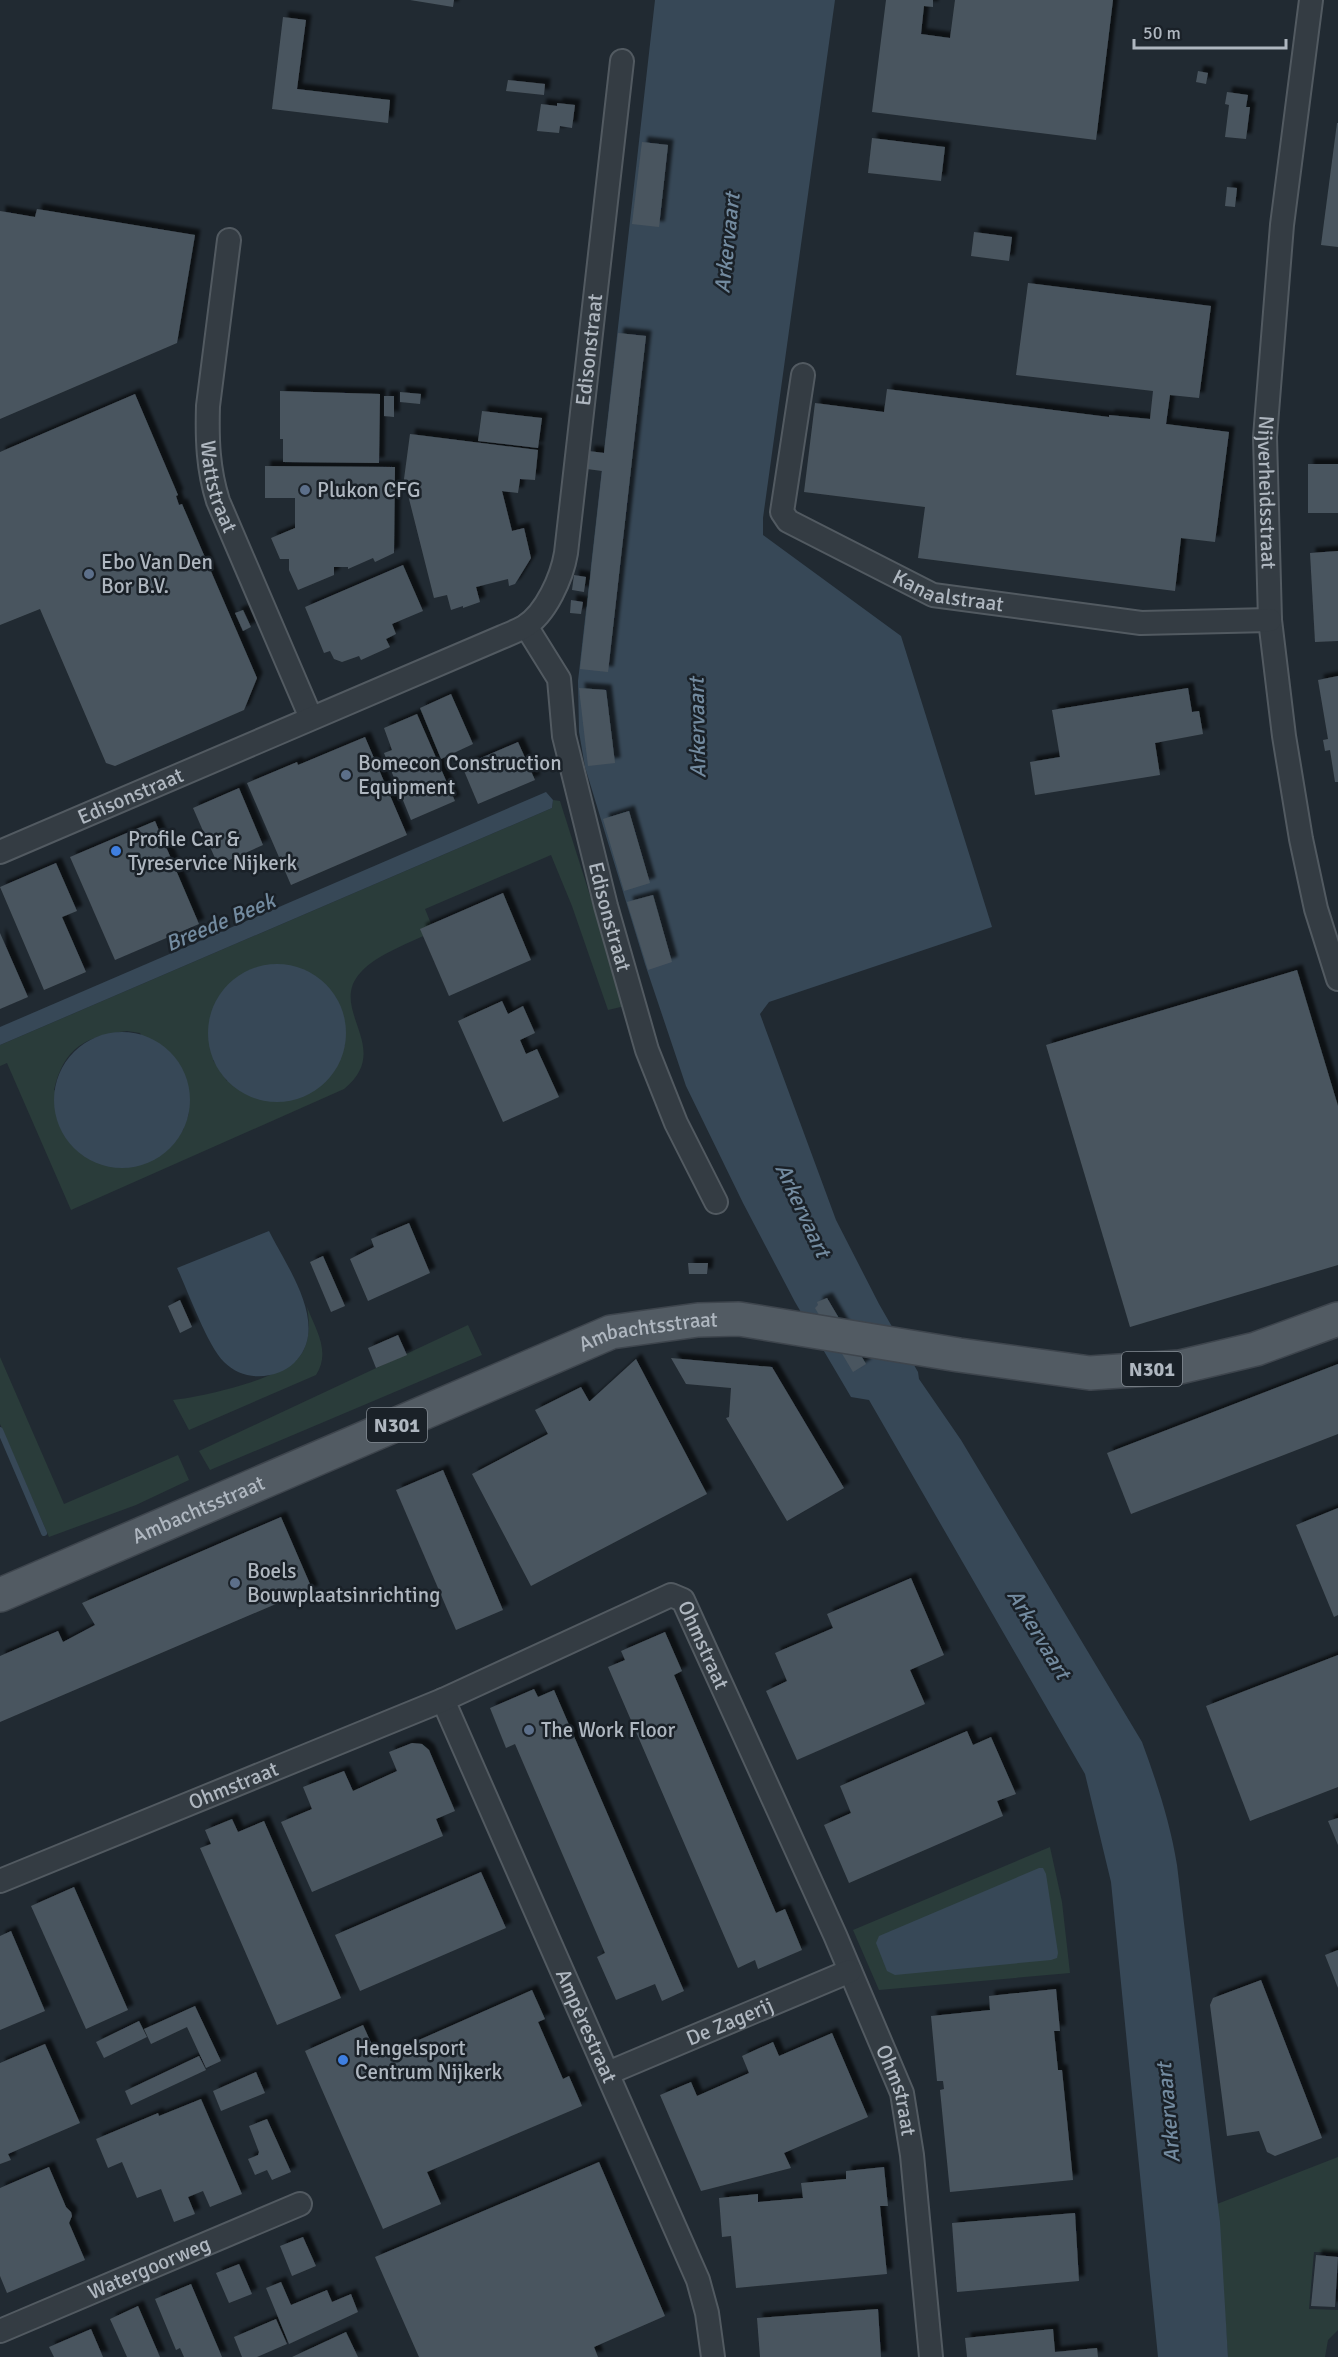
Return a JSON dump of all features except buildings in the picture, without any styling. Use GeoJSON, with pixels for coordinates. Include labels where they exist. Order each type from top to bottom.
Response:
{"type":"FeatureCollection","features":[{"type":"Feature","properties":{"kind":"main road","name":"Ambachtsstraat"},"geometry":{"type":"LineString","coordinates":[[0,1595],[611,1332],[698,1320],[739,1319],[1090,1373],[1180,1367],[1256,1349],[1338,1319]]}},
{"type":"Feature","properties":{"kind":"street","name":"Nijverheidsstraat"},"geometry":{"type":"LineString","coordinates":[[1311,0],[1282,225],[1267,402],[1265,437],[1270,620],[1284,736],[1301,839],[1316,909],[1338,979]]}},
{"type":"Feature","properties":{"kind":"street","name":"Edisonstraat"},"geometry":{"type":"LineString","coordinates":[[0,852],[526,626],[542,608],[563,572],[566,553],[622,61]]}},
{"type":"Feature","properties":{"kind":"street","name":"Wattstraat"},"geometry":{"type":"LineString","coordinates":[[229,240],[208,406],[209,471],[218,501],[311,718]]}},
{"type":"Feature","properties":{"kind":"street","name":"Kanaalstraat"},"geometry":{"type":"LineString","coordinates":[[803,375],[782,513],[788,521],[933,595],[1141,623],[1270,620]]}},
{"type":"Feature","properties":{"kind":"street","name":"Edisonstraat"},"geometry":{"type":"LineString","coordinates":[[526,626],[559,679],[564,736],[606,906],[647,1050],[676,1124],[716,1202]]}},
{"type":"Feature","properties":{"kind":"street","name":"Ohmstraat"},"geometry":{"type":"LineString","coordinates":[[0,1881],[61,1854],[443,1700],[671,1595],[683,1599],[892,2064],[906,2110],[912,2155],[931,2357]]}},
{"type":"Feature","properties":{"kind":"street","name":"Ampèrestraat"},"geometry":{"type":"LineString","coordinates":[[443,1700],[698,2280],[707,2313],[713,2357]]}},
{"type":"Feature","properties":{"kind":"street","name":"De Zagerij"},"geometry":{"type":"LineString","coordinates":[[608,2073],[850,1971]]}},
{"type":"Feature","properties":{"kind":"street","name":"Watergoorweg"},"geometry":{"type":"LineString","coordinates":[[0,2331],[300,2204]]}},
{"type":"Feature","properties":{"kind":"shaded area"},"geometry":{"type":"Polygon","coordinates":[[[553,800],[560,801],[625,1006],[608,1010],[572,906],[551,855],[425,909],[434,931],[385,954],[361,972],[352,986],[351,1000],[363,1044],[363,1059],[358,1074],[344,1089],[71,1210],[7,1063],[0,1066],[0,1045],[552,808],[553,800]],[[345,1021],[213,1060],[227,1081],[345,1046],[345,1021]],[[127,1031],[100,1036],[79,1046],[64,1063],[54,1090],[176,1141],[189,1113],[140,1033],[127,1031]]]}},
{"type":"Feature","properties":{"kind":"shaded area"},"geometry":{"type":"Polygon","coordinates":[[[307,1307],[322,1349],[322,1358],[316,1375],[189,1430],[173,1400],[241,1386],[291,1364],[300,1356],[306,1345],[309,1326],[307,1307]]]}},
{"type":"Feature","properties":{"kind":"shaded area"},"geometry":{"type":"Polygon","coordinates":[[[468,1325],[482,1355],[210,1470],[199,1451],[468,1325]]]}},
{"type":"Feature","properties":{"kind":"shaded area"},"geometry":{"type":"Polygon","coordinates":[[[0,1357],[64,1504],[178,1455],[189,1480],[136,1505],[49,1537],[0,1424],[0,1357]]]}},
{"type":"Feature","properties":{"kind":"shaded area"},"geometry":{"type":"Polygon","coordinates":[[[1050,1847],[1062,1902],[1070,1973],[879,1990],[853,1930],[1050,1847]]]}},
{"type":"Feature","properties":{"kind":"shaded area"},"geometry":{"type":"Polygon","coordinates":[[[1338,2157],[1338,2253],[1314,2252],[1309,2309],[1338,2310],[1338,2330],[1328,2340],[1325,2357],[1228,2357],[1217,2204],[1338,2157]]]}},
{"type":"Feature","properties":{"kind":"water","name":"Arkervaart"},"geometry":{"type":"Polygon","coordinates":[[[655,0],[835,0],[763,518],[763,535],[901,636],[992,927],[769,1002],[760,1014],[836,1220],[879,1304],[918,1372],[919,1379],[961,1440],[1142,1742],[1153,1772],[1167,1818],[1177,1865],[1220,2222],[1228,2357],[1158,2357],[1111,1882],[1085,1774],[869,1400],[851,1397],[795,1302],[743,1203],[686,1086],[645,964],[585,767],[579,732],[578,681],[655,0]]]}},
{"type":"Feature","properties":{"kind":"water"},"geometry":{"type":"Polygon","coordinates":[[[546,792],[553,800],[552,808],[0,1045],[0,1027],[546,792]]]}},
{"type":"Feature","properties":{"kind":"water"},"geometry":{"type":"Polygon","coordinates":[[[277,964],[303,969],[326,984],[341,1007],[346,1033],[341,1059],[326,1082],[303,1097],[277,1102],[251,1097],[228,1082],[213,1059],[208,1033],[213,1007],[228,984],[251,969],[277,964]]]}},
{"type":"Feature","properties":{"kind":"water"},"geometry":{"type":"Polygon","coordinates":[[[122,1032],[148,1037],[160,1043],[170,1052],[179,1062],[185,1074],[190,1100],[185,1126],[179,1138],[170,1148],[160,1157],[148,1163],[122,1168],[96,1163],[84,1157],[74,1148],[65,1138],[59,1126],[54,1100],[59,1074],[65,1062],[74,1052],[84,1043],[96,1037],[122,1032]]]}},
{"type":"Feature","properties":{"kind":"water"},"geometry":{"type":"Polygon","coordinates":[[[269,1231],[301,1293],[309,1326],[307,1342],[294,1363],[279,1373],[251,1376],[234,1370],[218,1354],[205,1331],[177,1268],[269,1231]]]}},
{"type":"Feature","properties":{"kind":"water"},"geometry":{"type":"Polygon","coordinates":[[[1043,1868],[1046,1874],[1057,1958],[895,1975],[887,1971],[876,1943],[879,1936],[1043,1868]]]}},
{"type":"Feature","properties":{"kind":"waterway"},"geometry":{"type":"LineString","coordinates":[[0,1430],[44,1533]]}},
{"type":"Feature","properties":{"kind":"place","name":"Plukon CFG"},"geometry":{"type":"Point","coordinates":[305,490]}},
{"type":"Feature","properties":{"kind":"place","name":"Ebo Van Den Bor B.V."},"geometry":{"type":"Point","coordinates":[89,574]}},
{"type":"Feature","properties":{"kind":"place","name":"Bomecon Construction Equipment"},"geometry":{"type":"Point","coordinates":[346,775]}},
{"type":"Feature","properties":{"kind":"place","name":"Profile Car & Tyreservice Nijkerk"},"geometry":{"type":"Point","coordinates":[116,851]}},
{"type":"Feature","properties":{"kind":"place","name":"Boels Bouwplaatsinrichting"},"geometry":{"type":"Point","coordinates":[235,1583]}},
{"type":"Feature","properties":{"kind":"place","name":"The Work Floor"},"geometry":{"type":"Point","coordinates":[529,1730]}},
{"type":"Feature","properties":{"kind":"place","name":"Hengelsport Centrum Nijkerk"},"geometry":{"type":"Point","coordinates":[343,2060]}},
{"type":"Feature","properties":{"kind":"water label","name":"Breede Beek"},"geometry":{"type":"Point","coordinates":[220,922]}}]}
